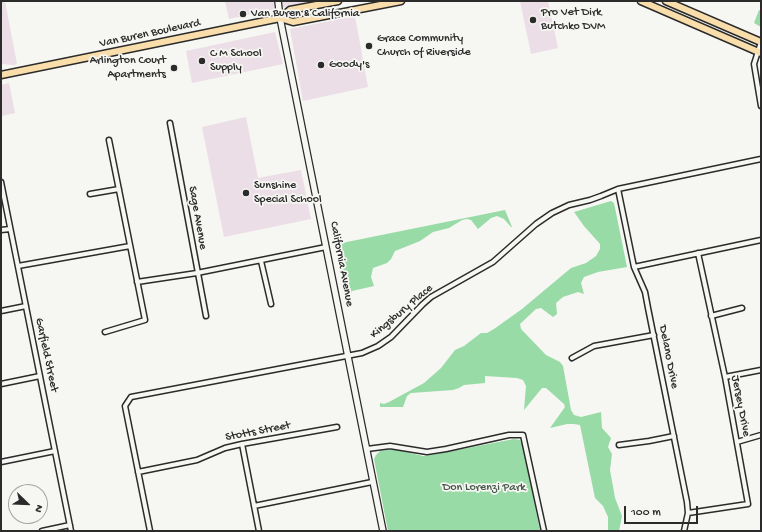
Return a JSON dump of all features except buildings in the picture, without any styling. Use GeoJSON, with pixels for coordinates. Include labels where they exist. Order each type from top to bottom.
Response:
{"type":"FeatureCollection","features":[{"type":"Feature","properties":{"kind":"main road","name":"California Avenue"},"geometry":{"type":"LineString","coordinates":[[278,1],[280,18],[383,531]]}},
{"type":"Feature","properties":{"kind":"main road","name":"Van Buren Boulevard"},"geometry":{"type":"LineString","coordinates":[[1,75],[280,18],[290,10],[338,1]]}},
{"type":"Feature","properties":{"kind":"main road","name":"Van Buren Boulevard"},"geometry":{"type":"LineString","coordinates":[[280,18],[293,22],[401,1]]}},
{"type":"Feature","properties":{"kind":"main road"},"geometry":{"type":"LineString","coordinates":[[641,1],[759,52]]}},
{"type":"Feature","properties":{"kind":"main road"},"geometry":{"type":"LineString","coordinates":[[666,1],[761,42]]}},
{"type":"Feature","properties":{"kind":"street"},"geometry":{"type":"LineString","coordinates":[[761,42],[759,52],[754,61],[761,106]]}},
{"type":"Feature","properties":{"kind":"street","name":"Sage Avenue"},"geometry":{"type":"LineString","coordinates":[[170,123],[206,316]]}},
{"type":"Feature","properties":{"kind":"street"},"geometry":{"type":"LineString","coordinates":[[105,332],[145,320],[109,140]]}},
{"type":"Feature","properties":{"kind":"street","name":"Kingsbury Place"},"geometry":{"type":"LineString","coordinates":[[138,472],[125,406],[131,397],[362,353],[378,346],[391,337],[431,297],[493,262],[536,224],[552,213],[569,205],[590,200],[618,189],[761,159]]}},
{"type":"Feature","properties":{"kind":"street","name":"Garfield Street"},"geometry":{"type":"LineString","coordinates":[[1,182],[71,531]]}},
{"type":"Feature","properties":{"kind":"street"},"geometry":{"type":"LineString","coordinates":[[90,194],[119,189]]}},
{"type":"Feature","properties":{"kind":"street","name":"Delano Drive"},"geometry":{"type":"LineString","coordinates":[[618,189],[634,267],[645,292],[687,502],[688,513],[684,531]]}},
{"type":"Feature","properties":{"kind":"street"},"geometry":{"type":"LineString","coordinates":[[1,230],[10,229]]}},
{"type":"Feature","properties":{"kind":"street"},"geometry":{"type":"LineString","coordinates":[[634,267],[761,240]]}},
{"type":"Feature","properties":{"kind":"street"},"geometry":{"type":"LineString","coordinates":[[18,266],[130,246]]}},
{"type":"Feature","properties":{"kind":"street"},"geometry":{"type":"LineString","coordinates":[[138,282],[197,273],[326,248]]}},
{"type":"Feature","properties":{"kind":"street","name":"Jersey Drive"},"geometry":{"type":"LineString","coordinates":[[688,513],[748,504],[738,442],[698,253]]}},
{"type":"Feature","properties":{"kind":"street"},"geometry":{"type":"LineString","coordinates":[[262,261],[271,304]]}},
{"type":"Feature","properties":{"kind":"street"},"geometry":{"type":"LineString","coordinates":[[1,311],[26,306]]}},
{"type":"Feature","properties":{"kind":"street"},"geometry":{"type":"LineString","coordinates":[[711,316],[742,308]]}},
{"type":"Feature","properties":{"kind":"street"},"geometry":{"type":"LineString","coordinates":[[572,358],[594,346],[654,335]]}},
{"type":"Feature","properties":{"kind":"street"},"geometry":{"type":"LineString","coordinates":[[725,377],[761,370]]}},
{"type":"Feature","properties":{"kind":"street"},"geometry":{"type":"LineString","coordinates":[[1,384],[40,376]]}},
{"type":"Feature","properties":{"kind":"street","name":"Stotts Street"},"geometry":{"type":"LineString","coordinates":[[138,472],[197,460],[225,448],[242,444],[337,427]]}},
{"type":"Feature","properties":{"kind":"street"},"geometry":{"type":"LineString","coordinates":[[367,449],[390,446],[427,452],[509,435],[524,435],[544,531]]}},
{"type":"Feature","properties":{"kind":"street"},"geometry":{"type":"LineString","coordinates":[[738,442],[761,435]]}},
{"type":"Feature","properties":{"kind":"street"},"geometry":{"type":"LineString","coordinates":[[619,445],[674,436]]}},
{"type":"Feature","properties":{"kind":"street"},"geometry":{"type":"LineString","coordinates":[[242,444],[259,531]]}},
{"type":"Feature","properties":{"kind":"street"},"geometry":{"type":"LineString","coordinates":[[1,462],[55,451]]}},
{"type":"Feature","properties":{"kind":"street"},"geometry":{"type":"LineString","coordinates":[[138,472],[150,531]]}},
{"type":"Feature","properties":{"kind":"street"},"geometry":{"type":"LineString","coordinates":[[254,506],[372,482]]}},
{"type":"Feature","properties":{"kind":"street"},"geometry":{"type":"LineString","coordinates":[[42,531],[70,525]]}},
{"type":"Feature","properties":{"kind":"shaded area"},"geometry":{"type":"Polygon","coordinates":[[[1,1],[5,1],[17,64],[14,65],[1,64],[1,1]]]}},
{"type":"Feature","properties":{"kind":"shaded area"},"geometry":{"type":"Polygon","coordinates":[[[225,1],[313,1],[229,19],[225,1]]]}},
{"type":"Feature","properties":{"kind":"shaded area"},"geometry":{"type":"Polygon","coordinates":[[[520,1],[548,1],[558,48],[531,54],[520,1]]]}},
{"type":"Feature","properties":{"kind":"shaded area"},"geometry":{"type":"Polygon","coordinates":[[[355,16],[368,87],[303,101],[290,29],[355,16]]]}},
{"type":"Feature","properties":{"kind":"shaded area"},"geometry":{"type":"Polygon","coordinates":[[[275,32],[283,64],[192,83],[186,51],[275,32]]]}},
{"type":"Feature","properties":{"kind":"shaded area"},"geometry":{"type":"Polygon","coordinates":[[[9,83],[15,113],[1,116],[1,85],[9,83]]]}},
{"type":"Feature","properties":{"kind":"shaded area"},"geometry":{"type":"Polygon","coordinates":[[[246,117],[258,178],[301,170],[311,219],[224,237],[202,127],[246,117]]]}},
{"type":"Feature","properties":{"kind":"green space"},"geometry":{"type":"Polygon","coordinates":[[[759,10],[761,11],[761,27],[754,23],[759,10]]]}},
{"type":"Feature","properties":{"kind":"green space"},"geometry":{"type":"Polygon","coordinates":[[[611,201],[614,203],[627,267],[598,272],[584,277],[581,283],[584,294],[578,292],[563,297],[556,303],[557,314],[553,317],[541,308],[536,309],[520,324],[521,329],[546,355],[560,362],[563,366],[571,410],[574,415],[581,417],[601,412],[602,428],[611,438],[608,447],[612,454],[610,470],[615,498],[622,516],[619,531],[608,531],[608,517],[603,506],[595,498],[580,425],[567,424],[550,428],[565,407],[564,404],[546,388],[542,388],[524,410],[526,386],[523,380],[517,378],[485,376],[485,383],[464,385],[453,390],[411,393],[407,396],[403,407],[380,407],[380,403],[384,404],[389,402],[424,383],[441,368],[455,350],[464,346],[481,333],[487,333],[494,329],[522,309],[571,268],[586,263],[596,256],[600,249],[600,244],[574,212],[611,201]]]}},
{"type":"Feature","properties":{"kind":"green space"},"geometry":{"type":"Polygon","coordinates":[[[505,210],[512,227],[504,219],[497,216],[491,218],[478,229],[471,220],[467,219],[462,220],[449,228],[433,232],[420,241],[395,251],[387,263],[373,268],[371,277],[374,286],[352,291],[349,297],[346,298],[337,244],[505,210]]]}},
{"type":"Feature","properties":{"kind":"green space","name":"Don Lorenzi Park"},"geometry":{"type":"Polygon","coordinates":[[[514,439],[520,440],[523,446],[540,531],[388,531],[374,459],[380,451],[394,449],[423,456],[514,439]]]}},
{"type":"Feature","properties":{"kind":"place","name":"Van Buren & California"},"geometry":{"type":"Point","coordinates":[243,14]}},
{"type":"Feature","properties":{"kind":"place","name":"Pro Vet Dirk Butchko DVM"},"geometry":{"type":"Point","coordinates":[533,20]}},
{"type":"Feature","properties":{"kind":"place","name":"Grace Community Church of Riverside"},"geometry":{"type":"Point","coordinates":[369,46]}},
{"type":"Feature","properties":{"kind":"place","name":"C M School Supply"},"geometry":{"type":"Point","coordinates":[202,61]}},
{"type":"Feature","properties":{"kind":"place","name":"Goody's"},"geometry":{"type":"Point","coordinates":[321,65]}},
{"type":"Feature","properties":{"kind":"place","name":"Arlington Court Apartments"},"geometry":{"type":"Point","coordinates":[174,68]}},
{"type":"Feature","properties":{"kind":"place","name":"Sunshine Special School"},"geometry":{"type":"Point","coordinates":[246,193]}}]}
